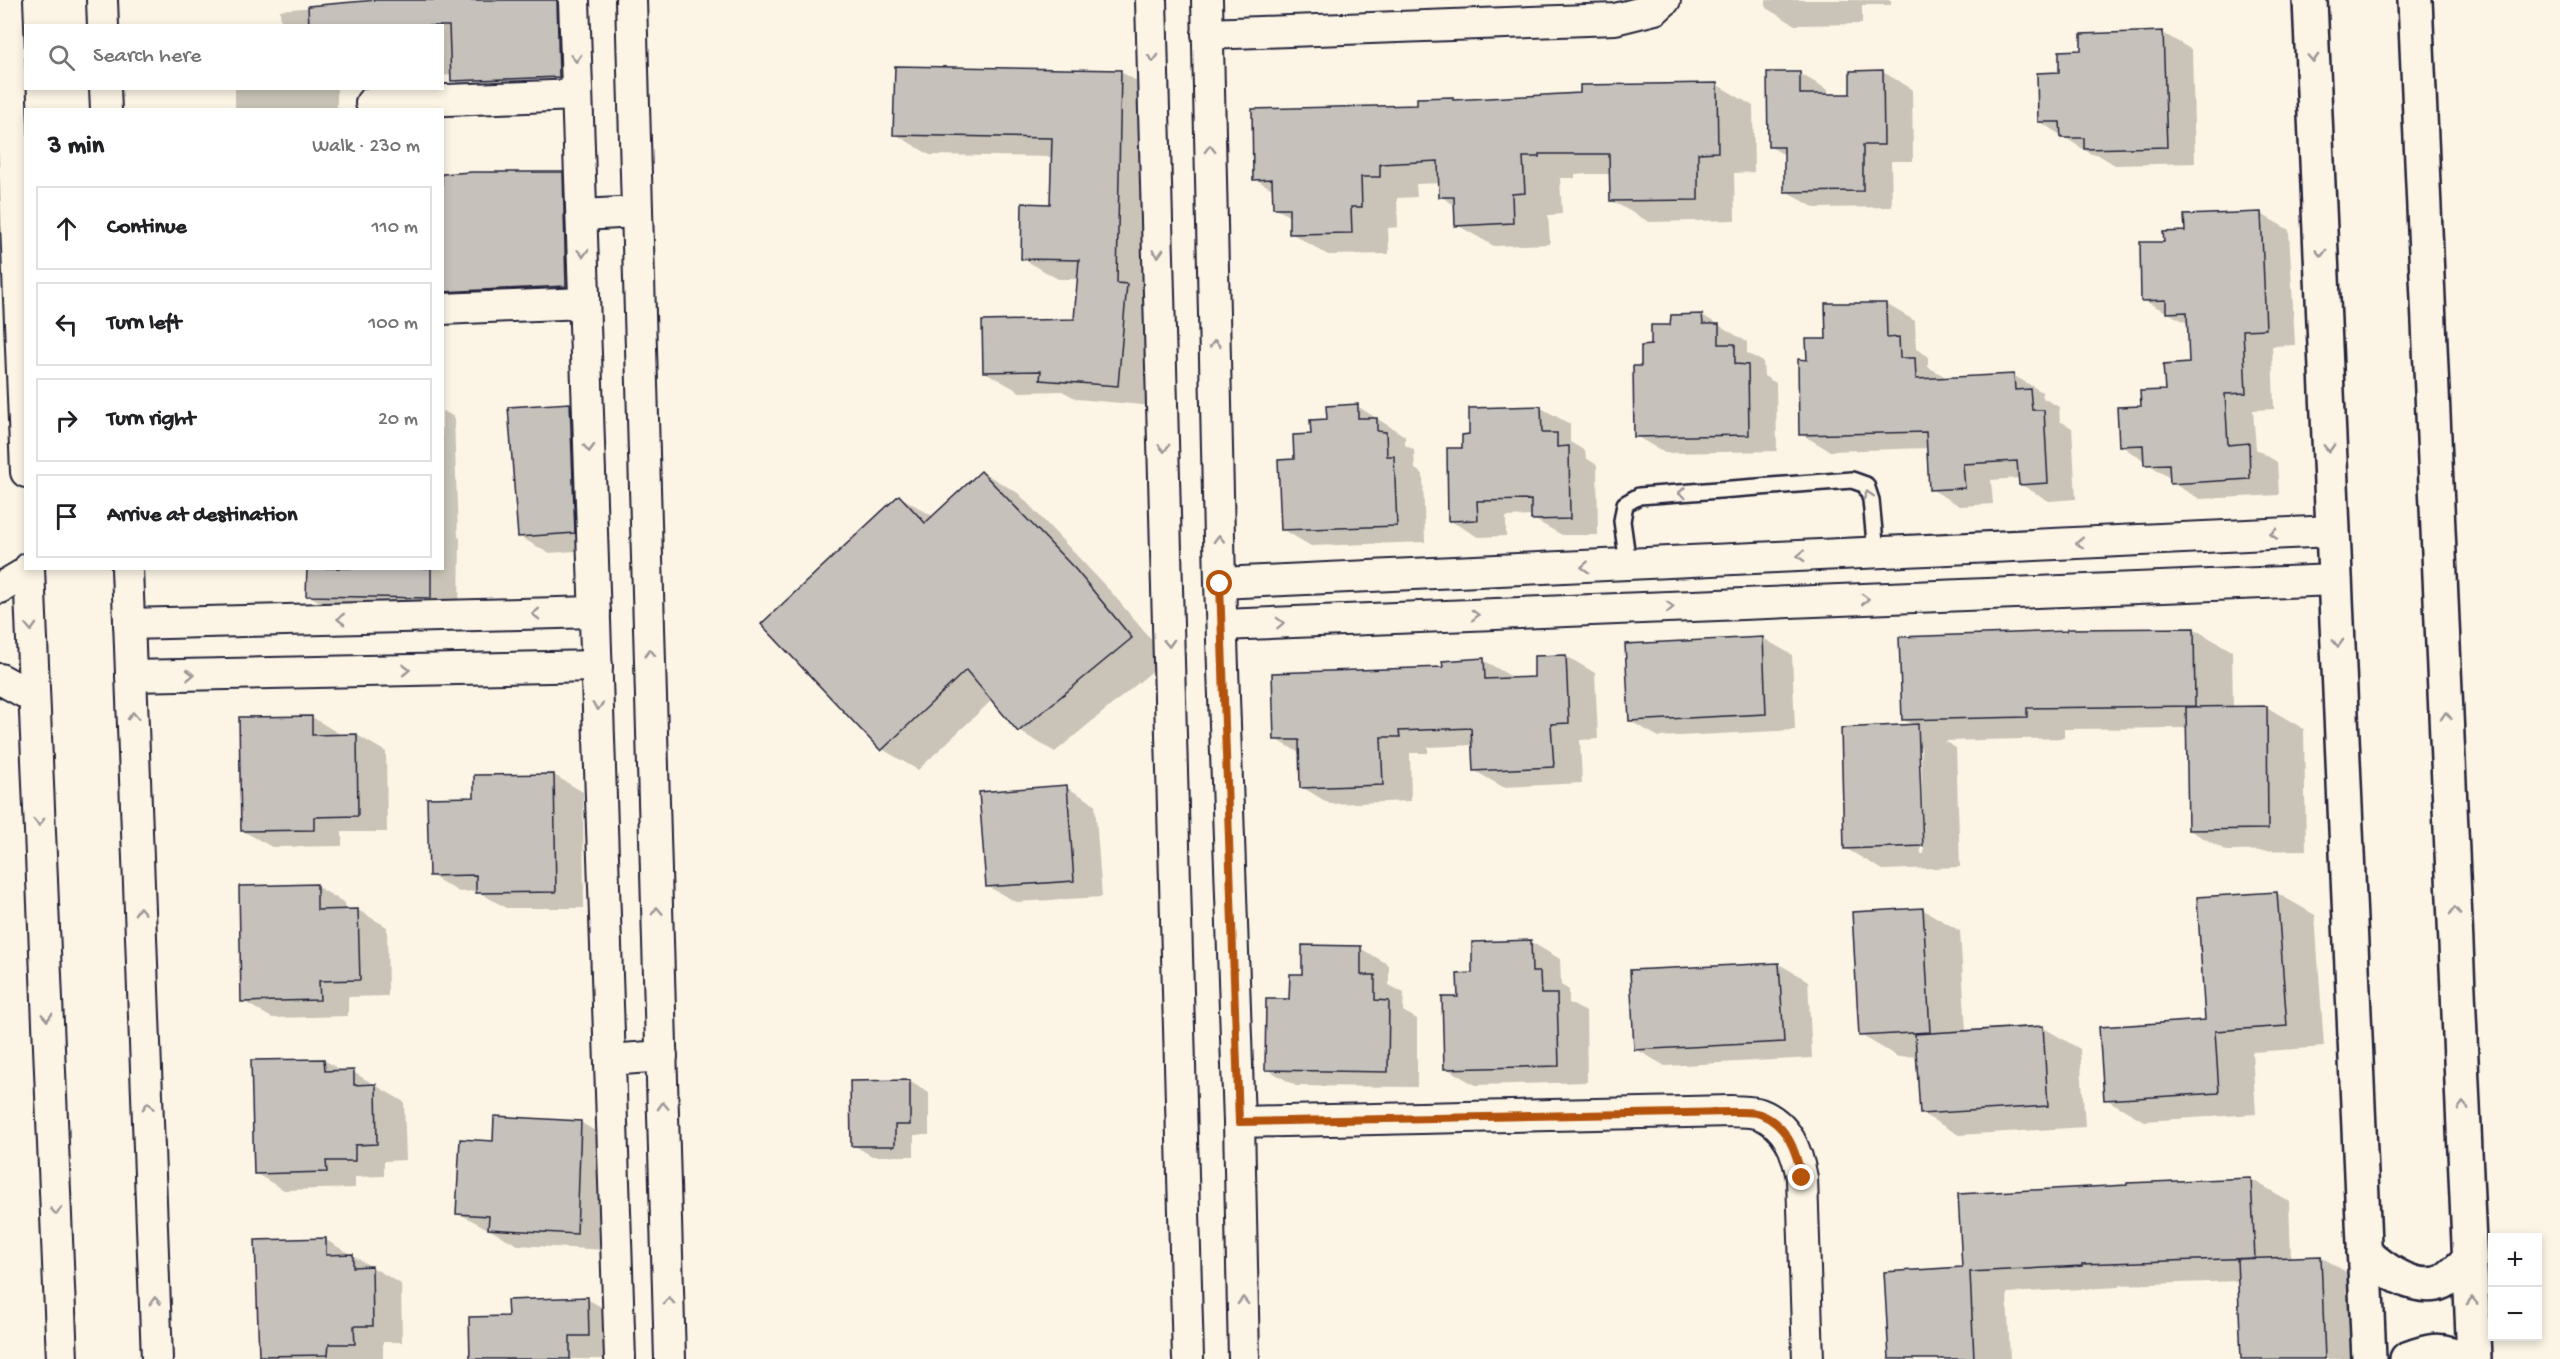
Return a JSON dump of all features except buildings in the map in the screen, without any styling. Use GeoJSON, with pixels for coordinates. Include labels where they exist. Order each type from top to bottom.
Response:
{"type":"FeatureCollection","features":[{"type":"Feature","properties":{"kind":"street"},"geometry":{"type":"LineString","coordinates":[[8,0],[24,420]]}},
{"type":"Feature","properties":{"kind":"street"},"geometry":{"type":"LineString","coordinates":[[102,0],[103,24]]}},
{"type":"Feature","properties":{"kind":"street"},"geometry":{"type":"LineString","coordinates":[[574,0],[620,1359]]}},
{"type":"Feature","properties":{"kind":"street"},"geometry":{"type":"LineString","coordinates":[[631,0],[670,1359]]}},
{"type":"Feature","properties":{"kind":"street"},"geometry":{"type":"LineString","coordinates":[[1151,0],[1188,1359]]}},
{"type":"Feature","properties":{"kind":"street"},"geometry":{"type":"LineString","coordinates":[[1207,0],[1220,584],[1239,1122],[1244,1359]]}},
{"type":"Feature","properties":{"kind":"street"},"geometry":{"type":"LineString","coordinates":[[1207,34],[1615,19],[1655,9],[1665,0]]}},
{"type":"Feature","properties":{"kind":"street"},"geometry":{"type":"LineString","coordinates":[[2310,0],[2369,1359]]}},
{"type":"Feature","properties":{"kind":"street"},"geometry":{"type":"LineString","coordinates":[[2415,0],[2474,1359]]}},
{"type":"Feature","properties":{"kind":"street"},"geometry":{"type":"LineString","coordinates":[[105,90],[106,108]]}},
{"type":"Feature","properties":{"kind":"street"},"geometry":{"type":"LineString","coordinates":[[371,103],[578,95]]}},
{"type":"Feature","properties":{"kind":"street"},"geometry":{"type":"LineString","coordinates":[[582,214],[637,212]]}},
{"type":"Feature","properties":{"kind":"street"},"geometry":{"type":"LineString","coordinates":[[444,309],[584,303]]}},
{"type":"Feature","properties":{"kind":"street"},"geometry":{"type":"LineString","coordinates":[[1220,584],[2333,531]]}},
{"type":"Feature","properties":{"kind":"street"},"geometry":{"type":"LineString","coordinates":[[0,588],[29,570]]}},
{"type":"Feature","properties":{"kind":"street"},"geometry":{"type":"LineString","coordinates":[[29,570],[62,1359]]}},
{"type":"Feature","properties":{"kind":"street"},"geometry":{"type":"LineString","coordinates":[[127,570],[157,1359]]}},
{"type":"Feature","properties":{"kind":"street"},"geometry":{"type":"LineString","coordinates":[[1222,625],[2335,580]]}},
{"type":"Feature","properties":{"kind":"street"},"geometry":{"type":"LineString","coordinates":[[129,624],[595,612]]}},
{"type":"Feature","properties":{"kind":"street"},"geometry":{"type":"LineString","coordinates":[[131,676],[597,666]]}},
{"type":"Feature","properties":{"kind":"street"},"geometry":{"type":"LineString","coordinates":[[0,679],[33,697]]}},
{"type":"Feature","properties":{"kind":"street"},"geometry":{"type":"LineString","coordinates":[[610,1060],[662,1056]]}},
{"type":"Feature","properties":{"kind":"street"},"geometry":{"type":"LineString","coordinates":[[1239,1122],[1720,1112],[1759,1114],[1783,1128],[1797,1151],[1800,1169],[1808,1359]]}},
{"type":"Feature","properties":{"kind":"street"},"geometry":{"type":"LineString","coordinates":[[2364,1252],[2382,1269],[2425,1284],[2437,1284],[2447,1279],[2470,1259]]}},
{"type":"Feature","properties":{"kind":"street"},"geometry":{"type":"LineString","coordinates":[[2407,1359],[2444,1350],[2459,1359]]}},
{"type":"Feature","properties":{"kind":"lane"},"geometry":{"type":"LineString","coordinates":[[1628,564],[1622,520],[1625,504],[1639,496],[1852,480],[1866,485],[1871,500],[1876,553]]}},
{"type":"Feature","properties":{"kind":"route"},"geometry":{"type":"LineString","coordinates":[[1220,584],[1239,1122],[1732,1112],[1759,1114],[1783,1128],[1797,1151],[1802,1178]]}}]}
